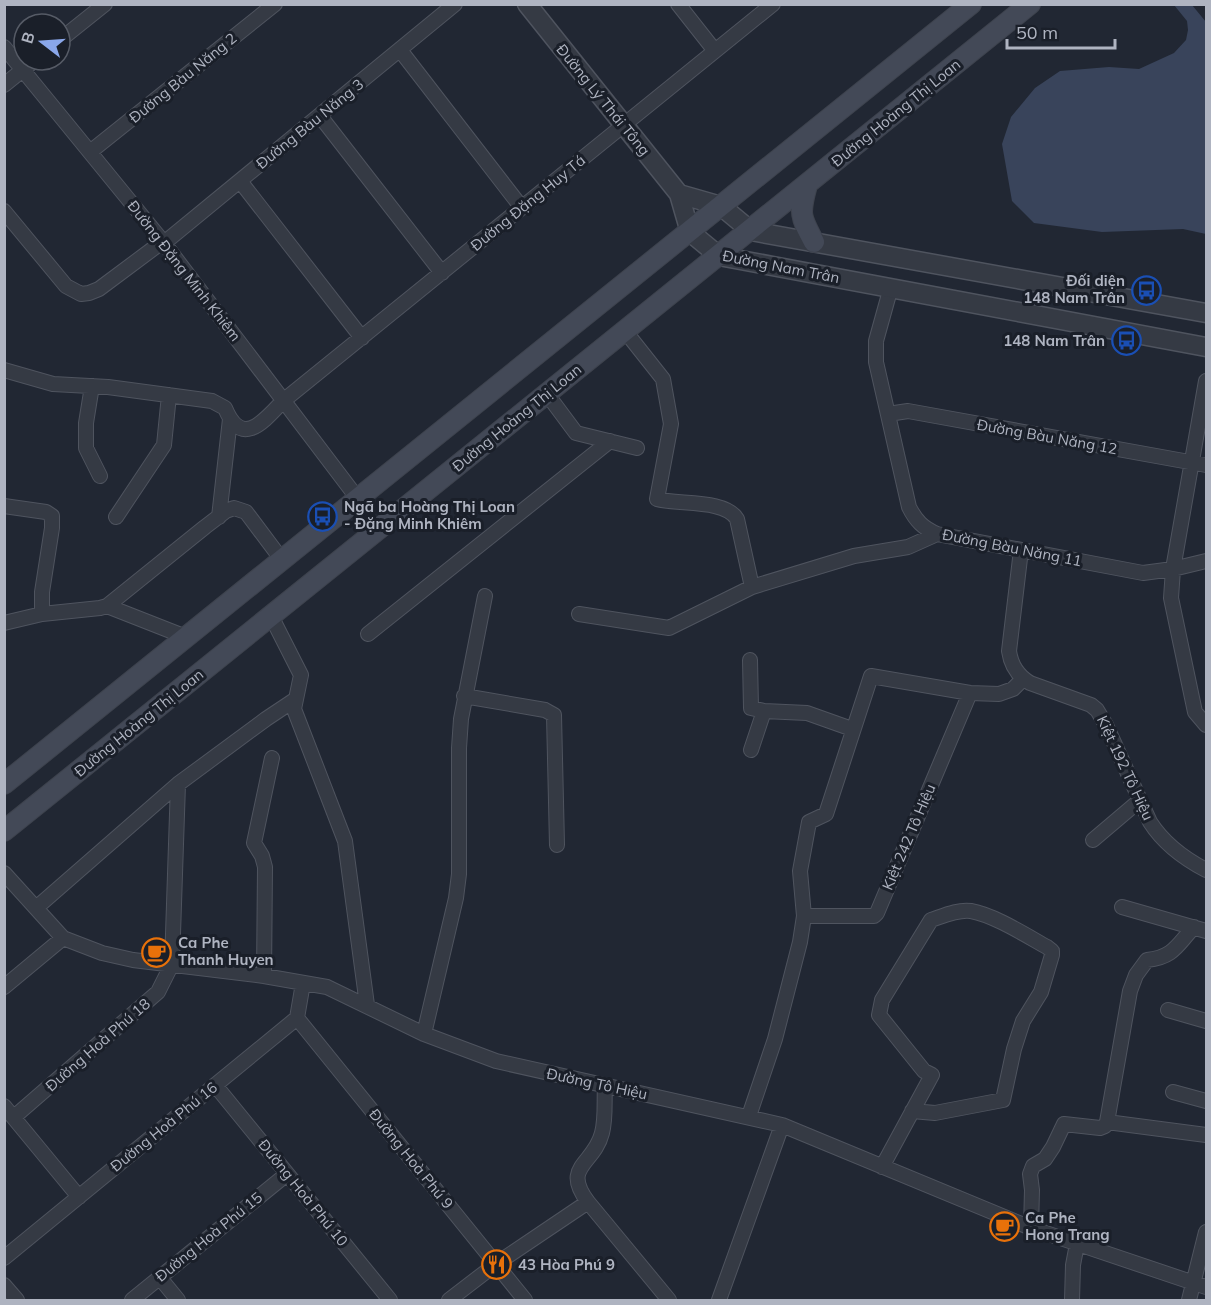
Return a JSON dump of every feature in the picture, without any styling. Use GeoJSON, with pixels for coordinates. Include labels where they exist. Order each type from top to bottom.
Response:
{"type":"FeatureCollection","features":[{"type":"Feature","properties":{"kind":"main road"},"geometry":{"type":"LineString","coordinates":[[4,784],[971,4]]}},
{"type":"Feature","properties":{"kind":"main road","name":"Đường Hoàng Thị Loan"},"geometry":{"type":"LineString","coordinates":[[4,831],[1030,4]]}},
{"type":"Feature","properties":{"kind":"main road"},"geometry":{"type":"LineString","coordinates":[[807,185],[801,205],[801,216],[814,242]]}},
{"type":"Feature","properties":{"kind":"street"},"geometry":{"type":"LineString","coordinates":[[72,30],[105,4]]}},
{"type":"Feature","properties":{"kind":"street","name":"Đường Bàu Năng 2"},"geometry":{"type":"LineString","coordinates":[[90,153],[275,4]]}},
{"type":"Feature","properties":{"kind":"street","name":"Đường Bàu Năng 3"},"geometry":{"type":"LineString","coordinates":[[4,211],[66,286],[81,294],[99,289],[163,243],[455,4]]}},
{"type":"Feature","properties":{"kind":"street","name":"Đường Lý Thái Tông"},"geometry":{"type":"LineString","coordinates":[[527,4],[679,194]]}},
{"type":"Feature","properties":{"kind":"street"},"geometry":{"type":"LineString","coordinates":[[678,4],[715,51]]}},
{"type":"Feature","properties":{"kind":"street","name":"Đường Đặng Huy Tá"},"geometry":{"type":"LineString","coordinates":[[230,419],[239,427],[251,429],[258,427],[283,401],[773,4]]}},
{"type":"Feature","properties":{"kind":"street"},"geometry":{"type":"LineString","coordinates":[[400,50],[522,208]]}},
{"type":"Feature","properties":{"kind":"street"},"geometry":{"type":"LineString","coordinates":[[4,84],[19,72]]}},
{"type":"Feature","properties":{"kind":"street","name":"Đường Đặng Minh Khiêm"},"geometry":{"type":"LineString","coordinates":[[25,72],[163,243],[358,499]]}},
{"type":"Feature","properties":{"kind":"street"},"geometry":{"type":"LineString","coordinates":[[320,116],[442,273]]}},
{"type":"Feature","properties":{"kind":"street"},"geometry":{"type":"LineString","coordinates":[[240,181],[362,338]]}},
{"type":"Feature","properties":{"kind":"street"},"geometry":{"type":"LineString","coordinates":[[679,194],[690,232]]}},
{"type":"Feature","properties":{"kind":"street","name":"Đường Nam Trân"},"geometry":{"type":"LineString","coordinates":[[679,194],[721,206],[751,231],[1206,313]]}},
{"type":"Feature","properties":{"kind":"street","name":"Đường Nam Trân"},"geometry":{"type":"LineString","coordinates":[[690,232],[719,256],[1206,347]]}},
{"type":"Feature","properties":{"kind":"street","name":"Đường Bàu Năng 11"},"geometry":{"type":"LineString","coordinates":[[891,287],[876,341],[876,362],[909,507],[925,529],[937,534],[1143,573],[1206,561]]}},
{"type":"Feature","properties":{"kind":"street"},"geometry":{"type":"LineString","coordinates":[[625,331],[663,380],[671,424],[657,500],[709,505],[726,509],[734,514],[752,587]]}},
{"type":"Feature","properties":{"kind":"street"},"geometry":{"type":"LineString","coordinates":[[4,370],[53,384],[92,386],[196,398],[220,404],[225,408],[230,419],[219,517]]}},
{"type":"Feature","properties":{"kind":"street"},"geometry":{"type":"LineString","coordinates":[[1206,381],[1200,464],[1173,569],[1171,598],[1196,712],[1206,725]]}},
{"type":"Feature","properties":{"kind":"street"},"geometry":{"type":"LineString","coordinates":[[92,386],[86,423],[86,448],[100,476]]}},
{"type":"Feature","properties":{"kind":"street"},"geometry":{"type":"LineString","coordinates":[[547,394],[576,433],[637,448]]}},
{"type":"Feature","properties":{"kind":"street"},"geometry":{"type":"LineString","coordinates":[[116,518],[164,445],[169,395]]}},
{"type":"Feature","properties":{"kind":"street","name":"Đường Bàu Năng 12"},"geometry":{"type":"LineString","coordinates":[[888,414],[908,411],[1200,464]]}},
{"type":"Feature","properties":{"kind":"street"},"geometry":{"type":"LineString","coordinates":[[368,634],[610,441]]}},
{"type":"Feature","properties":{"kind":"street"},"geometry":{"type":"LineString","coordinates":[[4,506],[46,512],[52,516],[42,592],[42,614]]}},
{"type":"Feature","properties":{"kind":"street"},"geometry":{"type":"LineString","coordinates":[[107,606],[219,517],[234,508],[246,512],[282,560]]}},
{"type":"Feature","properties":{"kind":"street"},"geometry":{"type":"LineString","coordinates":[[579,614],[669,628],[752,587],[854,556],[908,547],[937,534]]}},
{"type":"Feature","properties":{"kind":"street"},"geometry":{"type":"LineString","coordinates":[[749,1116],[775,1039],[799,950],[804,916],[800,871],[809,822],[826,814],[871,676],[970,693],[1006,693],[1013,689],[1023,679],[1011,662],[1009,651],[1021,550]]}},
{"type":"Feature","properties":{"kind":"street"},"geometry":{"type":"LineString","coordinates":[[424,1034],[456,898],[459,874],[459,748],[464,696],[485,596]]}},
{"type":"Feature","properties":{"kind":"street"},"geometry":{"type":"LineString","coordinates":[[4,623],[42,614],[107,606],[186,637]]}},
{"type":"Feature","properties":{"kind":"street"},"geometry":{"type":"LineString","coordinates":[[271,616],[301,675],[294,709],[345,841],[367,1005]]}},
{"type":"Feature","properties":{"kind":"street"},"geometry":{"type":"LineString","coordinates":[[750,660],[752,708],[764,711],[807,713],[852,729]]}},
{"type":"Feature","properties":{"kind":"street","name":"Kiệt 192 Tô Hiệu"},"geometry":{"type":"LineString","coordinates":[[1023,679],[1083,701],[1097,710],[1107,725],[1139,801],[1157,832],[1176,852],[1206,870]]}},
{"type":"Feature","properties":{"kind":"street","name":"Kiệt 242 Tô Hiệu"},"geometry":{"type":"LineString","coordinates":[[804,916],[874,916],[877,913],[970,693]]}},
{"type":"Feature","properties":{"kind":"street"},"geometry":{"type":"LineString","coordinates":[[464,696],[545,710],[554,715],[556,720],[557,845]]}},
{"type":"Feature","properties":{"kind":"street"},"geometry":{"type":"LineString","coordinates":[[36,908],[178,784],[296,699]]}},
{"type":"Feature","properties":{"kind":"street"},"geometry":{"type":"LineString","coordinates":[[751,750],[764,711]]}},
{"type":"Feature","properties":{"kind":"street"},"geometry":{"type":"LineString","coordinates":[[264,976],[265,867],[262,856],[254,843],[272,758]]}},
{"type":"Feature","properties":{"kind":"street"},"geometry":{"type":"LineString","coordinates":[[172,964],[178,784]]}},
{"type":"Feature","properties":{"kind":"street"},"geometry":{"type":"LineString","coordinates":[[1093,840],[1139,801]]}},
{"type":"Feature","properties":{"kind":"street","name":"Đường Tô Hiệu"},"geometry":{"type":"LineString","coordinates":[[4,873],[63,938],[102,953],[133,960],[264,976],[327,987],[424,1034],[496,1061],[782,1125],[1031,1228],[1200,1285]]}},
{"type":"Feature","properties":{"kind":"street"},"geometry":{"type":"LineString","coordinates":[[1122,907],[1200,929]]}},
{"type":"Feature","properties":{"kind":"street"},"geometry":{"type":"LineString","coordinates":[[882,1167],[912,1111],[932,1075],[924,1071],[879,1015],[879,1011],[882,1000],[931,920],[956,912],[971,911],[1002,923],[1052,951],[1041,992],[1023,1022],[1014,1048],[1003,1100],[936,1113],[912,1111]]}},
{"type":"Feature","properties":{"kind":"street"},"geometry":{"type":"LineString","coordinates":[[1031,1228],[1030,1174],[1033,1166],[1049,1153],[1064,1124],[1100,1128],[1107,1122],[1130,990],[1136,975],[1147,960],[1159,959],[1171,954],[1200,929]]}},
{"type":"Feature","properties":{"kind":"street"},"geometry":{"type":"LineString","coordinates":[[4,987],[63,938]]}},
{"type":"Feature","properties":{"kind":"street","name":"Đường Hoà Phú 18"},"geometry":{"type":"LineString","coordinates":[[9,1111],[159,992],[172,964]]}},
{"type":"Feature","properties":{"kind":"street"},"geometry":{"type":"LineString","coordinates":[[297,1018],[303,983]]}},
{"type":"Feature","properties":{"kind":"street"},"geometry":{"type":"LineString","coordinates":[[1168,1010],[1206,1021]]}},
{"type":"Feature","properties":{"kind":"street","name":"Đường Hoà Phú 16"},"geometry":{"type":"LineString","coordinates":[[4,1258],[297,1018]]}},
{"type":"Feature","properties":{"kind":"street","name":"Đường Hoà Phú 9"},"geometry":{"type":"LineString","coordinates":[[297,1018],[525,1300]]}},
{"type":"Feature","properties":{"kind":"street","name":"Đường Hoà Phú 10"},"geometry":{"type":"LineString","coordinates":[[215,1085],[390,1300]]}},
{"type":"Feature","properties":{"kind":"street"},"geometry":{"type":"LineString","coordinates":[[604,1086],[603,1131],[594,1152],[584,1161],[576,1182],[588,1202],[669,1300]]}},
{"type":"Feature","properties":{"kind":"street"},"geometry":{"type":"LineString","coordinates":[[1173,1092],[1206,1101]]}},
{"type":"Feature","properties":{"kind":"street"},"geometry":{"type":"LineString","coordinates":[[9,1111],[79,1197]]}},
{"type":"Feature","properties":{"kind":"street"},"geometry":{"type":"LineString","coordinates":[[1107,1122],[1206,1135]]}},
{"type":"Feature","properties":{"kind":"street"},"geometry":{"type":"LineString","coordinates":[[719,1300],[782,1125]]}},
{"type":"Feature","properties":{"kind":"street","name":"Đường Hoà Phú 15"},"geometry":{"type":"LineString","coordinates":[[132,1300],[287,1174]]}},
{"type":"Feature","properties":{"kind":"street"},"geometry":{"type":"LineString","coordinates":[[449,1300],[496,1264],[588,1202]]}},
{"type":"Feature","properties":{"kind":"street"},"geometry":{"type":"LineString","coordinates":[[1189,1300],[1200,1285],[1206,1232]]}},
{"type":"Feature","properties":{"kind":"street"},"geometry":{"type":"LineString","coordinates":[[1072,1300],[1073,1265],[1077,1244]]}},
{"type":"Feature","properties":{"kind":"street"},"geometry":{"type":"LineString","coordinates":[[159,1278],[178,1300]]}},
{"type":"Feature","properties":{"kind":"street"},"geometry":{"type":"LineString","coordinates":[[4,1285],[17,1300]]}},
{"type":"Feature","properties":{"kind":"water"},"geometry":{"type":"Polygon","coordinates":[[[1174,5],[1192,5],[1206,22],[1206,234],[1183,229],[1102,232],[1034,223],[1012,201],[1002,144],[1011,117],[1035,88],[1060,71],[1109,67],[1139,69],[1174,53],[1186,40],[1188,30],[1187,21],[1174,5]]]}},
{"type":"Feature","properties":{"kind":"place","name":"Đối diện 148 Nam Trân"},"geometry":{"type":"Point","coordinates":[1146,290]}},
{"type":"Feature","properties":{"kind":"place","name":"148 Nam Trân"},"geometry":{"type":"Point","coordinates":[1126,341]}},
{"type":"Feature","properties":{"kind":"place","name":"Ngã ba Hoàng Thị Loan - Đặng Minh Khiêm"},"geometry":{"type":"Point","coordinates":[323,516]}},
{"type":"Feature","properties":{"kind":"place","name":"Ca Phe Thanh Huyen"},"geometry":{"type":"Point","coordinates":[157,952]}},
{"type":"Feature","properties":{"kind":"place","name":"Ca Phe Hong Trang"},"geometry":{"type":"Point","coordinates":[1004,1227]}},
{"type":"Feature","properties":{"kind":"place","name":"43 Hòa Phú 9"},"geometry":{"type":"Point","coordinates":[497,1265]}}]}
